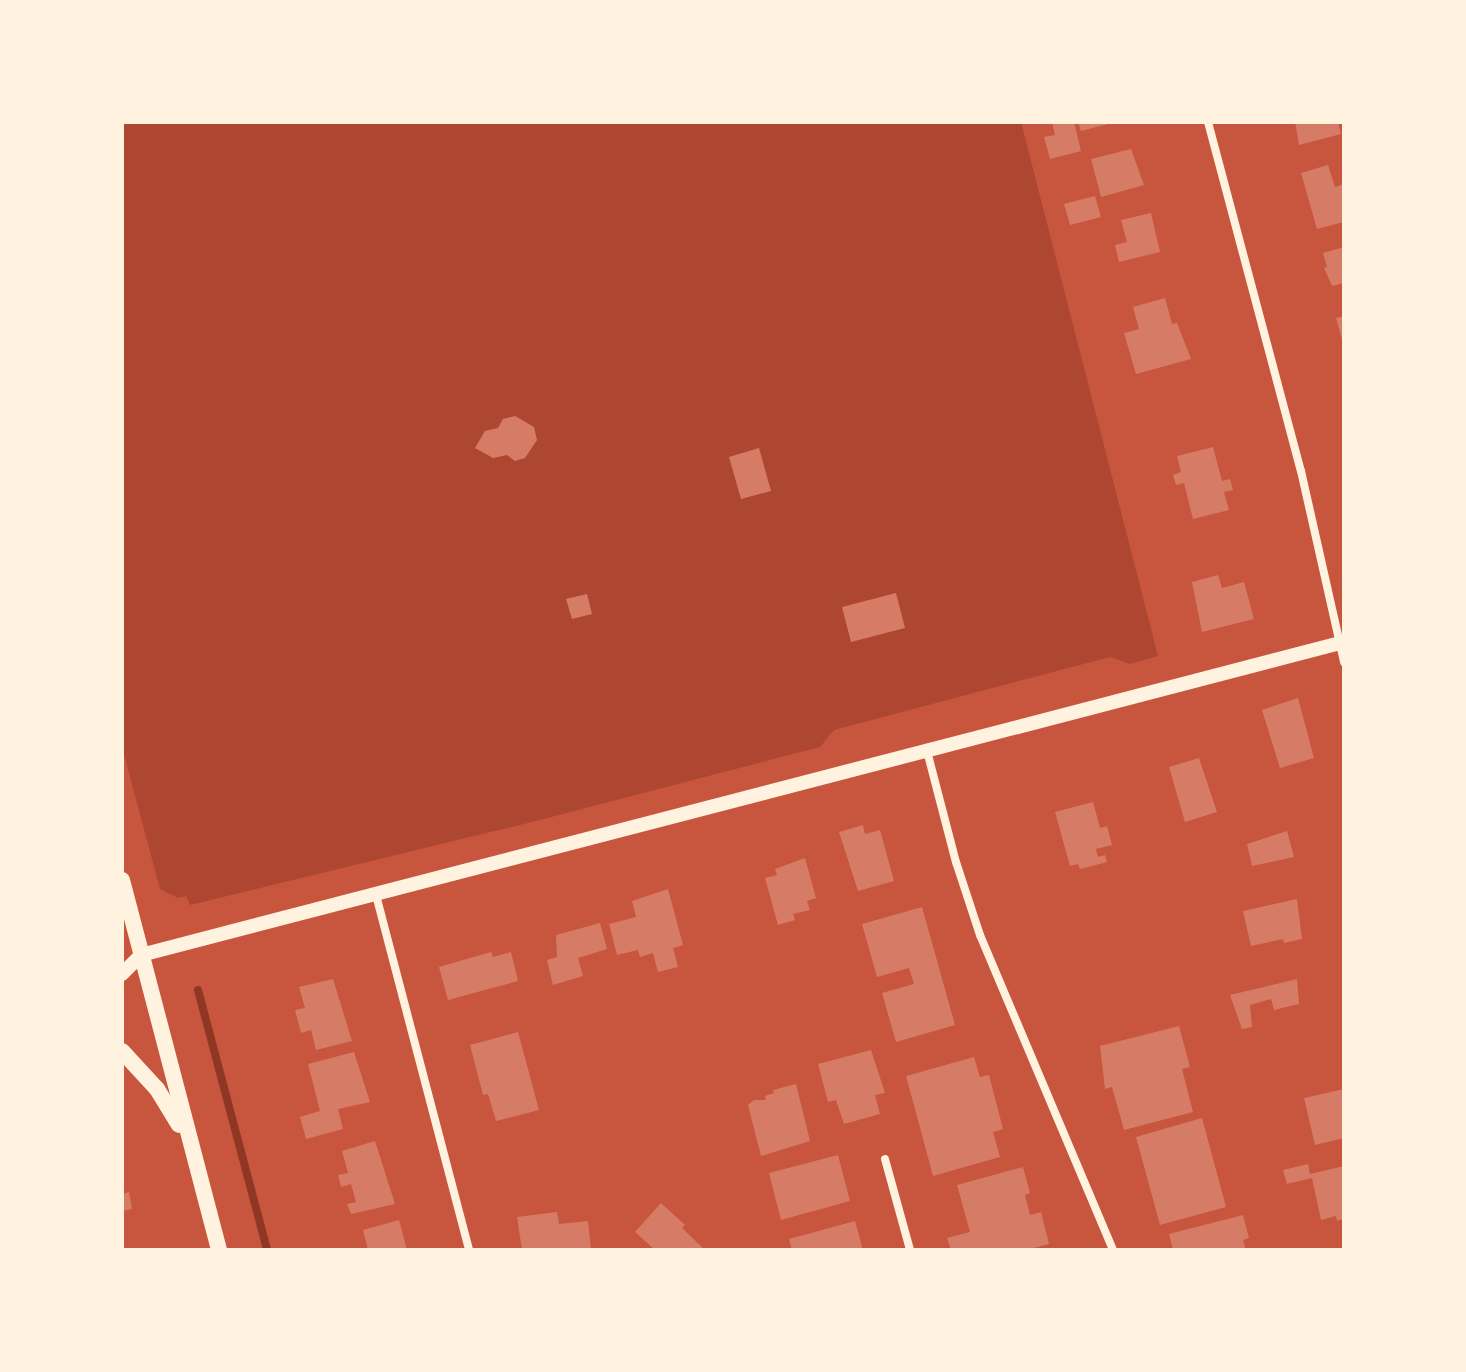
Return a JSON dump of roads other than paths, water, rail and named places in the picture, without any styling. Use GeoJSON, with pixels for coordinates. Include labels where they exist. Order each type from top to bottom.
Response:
{"type":"FeatureCollection","features":[{"type":"Feature","properties":{"kind":"main road"},"geometry":{"type":"LineString","coordinates":[[122,880],[219,1250]]}},
{"type":"Feature","properties":{"kind":"main road"},"geometry":{"type":"LineString","coordinates":[[122,951],[141,955]]}},
{"type":"Feature","properties":{"kind":"main road"},"geometry":{"type":"LineString","coordinates":[[122,1051],[138,1065],[174,1114],[196,1161]]}},
{"type":"Feature","properties":{"kind":"street"},"geometry":{"type":"LineString","coordinates":[[1208,122],[1301,471],[1342,642],[1344,662]]}},
{"type":"Feature","properties":{"kind":"street"},"geometry":{"type":"LineString","coordinates":[[122,974],[141,955],[1342,642]]}},
{"type":"Feature","properties":{"kind":"street"},"geometry":{"type":"LineString","coordinates":[[927,751],[956,862],[980,935],[1113,1250]]}},
{"type":"Feature","properties":{"kind":"street"},"geometry":{"type":"LineString","coordinates":[[376,895],[469,1250]]}},
{"type":"Feature","properties":{"kind":"street"},"geometry":{"type":"LineString","coordinates":[[885,1159],[910,1250]]}},
{"type":"Feature","properties":{"kind":"waterway"},"geometry":{"type":"LineString","coordinates":[[198,990],[267,1250]]}}]}
